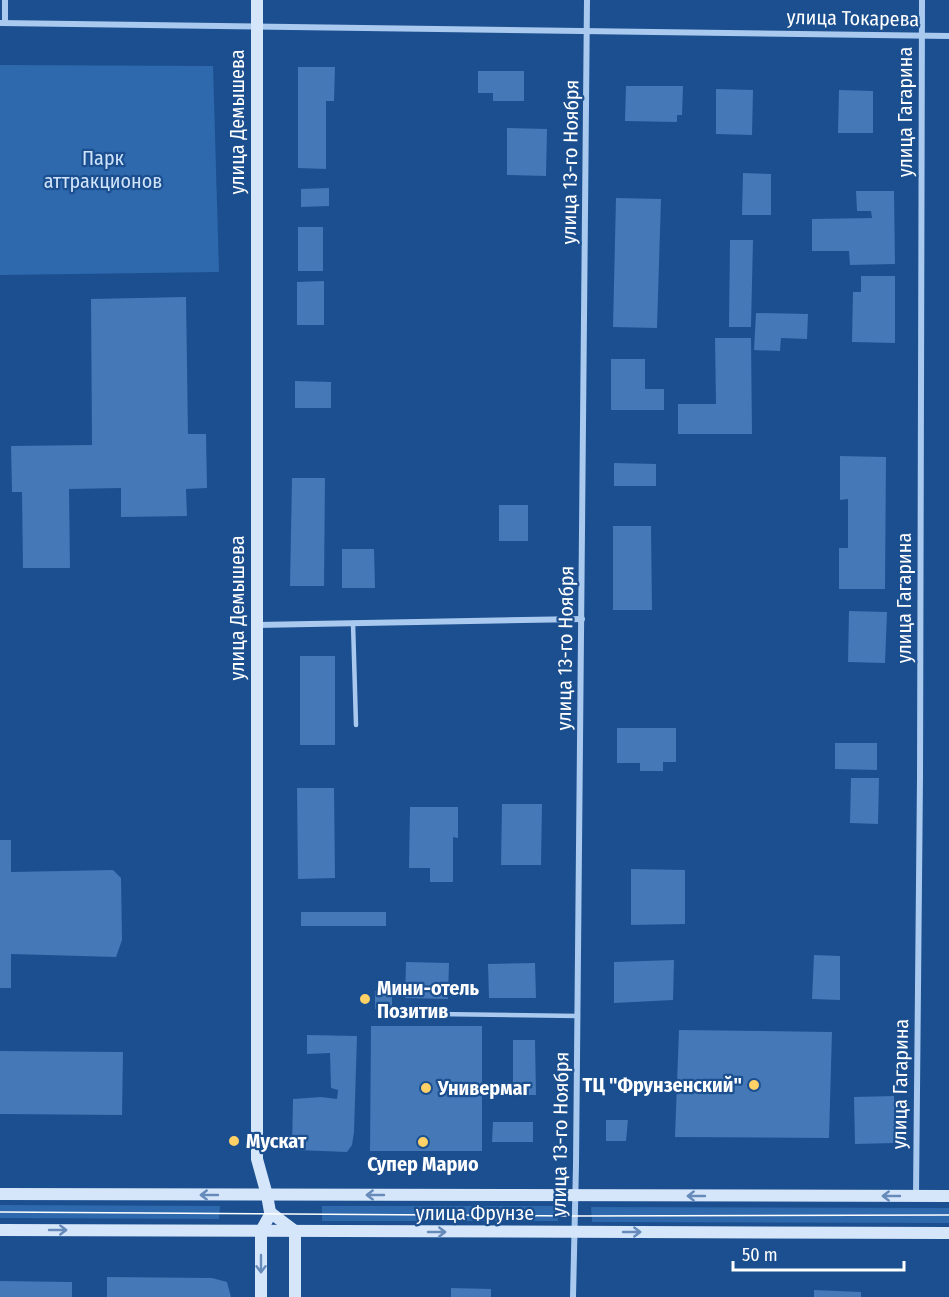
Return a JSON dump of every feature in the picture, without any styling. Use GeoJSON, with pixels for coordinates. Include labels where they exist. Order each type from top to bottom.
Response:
{"type":"FeatureCollection","features":[{"type":"Feature","properties":{"kind":"street"},"geometry":{"type":"LineString","coordinates":[[3,23],[5,0]]}},
{"type":"Feature","properties":{"kind":"street","name":"улица Демышева"},"geometry":{"type":"LineString","coordinates":[[257,0],[257,1159],[271,1213]]}},
{"type":"Feature","properties":{"kind":"street","name":"улица 13-го Ноября"},"geometry":{"type":"LineString","coordinates":[[573,1297],[578,1016],[587,0]]}},
{"type":"Feature","properties":{"kind":"street","name":"улица Гагарина"},"geometry":{"type":"LineString","coordinates":[[916,1196],[920,778],[921,0]]}},
{"type":"Feature","properties":{"kind":"street","name":"улица Токарева"},"geometry":{"type":"LineString","coordinates":[[3,23],[949,36]]}},
{"type":"Feature","properties":{"kind":"street"},"geometry":{"type":"LineString","coordinates":[[257,625],[582,619]]}},
{"type":"Feature","properties":{"kind":"street","name":"улица Фрунзе"},"geometry":{"type":"LineString","coordinates":[[0,1194],[949,1196]]}},
{"type":"Feature","properties":{"kind":"street"},"geometry":{"type":"LineString","coordinates":[[261,1297],[261,1231],[271,1213],[295,1232],[296,1297]]}},
{"type":"Feature","properties":{"kind":"street","name":"улица Фрунзе"},"geometry":{"type":"LineString","coordinates":[[0,1230],[949,1233]]}},
{"type":"Feature","properties":{"kind":"lane"},"geometry":{"type":"LineString","coordinates":[[353,623],[356,725]]}},
{"type":"Feature","properties":{"kind":"lane"},"geometry":{"type":"LineString","coordinates":[[436,1014],[578,1016]]}},
{"type":"Feature","properties":{"kind":"green space","name":"Парк аттракционов"},"geometry":{"type":"Polygon","coordinates":[[[0,65],[213,66],[219,272],[0,275],[0,65]]]}},
{"type":"Feature","properties":{"kind":"green space"},"geometry":{"type":"Polygon","coordinates":[[[0,1205],[220,1206],[219,1219],[0,1218],[0,1205]]]}},
{"type":"Feature","properties":{"kind":"green space"},"geometry":{"type":"Polygon","coordinates":[[[322,1206],[557,1206],[558,1221],[322,1221],[322,1206]]]}},
{"type":"Feature","properties":{"kind":"green space"},"geometry":{"type":"Polygon","coordinates":[[[591,1207],[949,1208],[949,1223],[592,1222],[591,1207]]]}},
{"type":"Feature","properties":{"kind":"building"},"geometry":{"type":"Polygon","coordinates":[[[298,67],[335,67],[334,101],[326,101],[326,169],[298,168],[298,67]]]}},
{"type":"Feature","properties":{"kind":"building"},"geometry":{"type":"Polygon","coordinates":[[[478,71],[524,71],[524,101],[493,101],[493,93],[478,93],[478,71]]]}},
{"type":"Feature","properties":{"kind":"building"},"geometry":{"type":"Polygon","coordinates":[[[626,86],[683,86],[682,115],[677,115],[677,122],[625,121],[626,86]]]}},
{"type":"Feature","properties":{"kind":"building"},"geometry":{"type":"Polygon","coordinates":[[[716,89],[753,90],[752,135],[716,134],[716,89]]]}},
{"type":"Feature","properties":{"kind":"building"},"geometry":{"type":"Polygon","coordinates":[[[839,90],[873,91],[873,133],[838,133],[839,90]]]}},
{"type":"Feature","properties":{"kind":"building"},"geometry":{"type":"Polygon","coordinates":[[[507,128],[547,129],[546,176],[507,175],[507,128]]]}},
{"type":"Feature","properties":{"kind":"building"},"geometry":{"type":"Polygon","coordinates":[[[743,173],[771,174],[771,215],[742,215],[743,173]]]}},
{"type":"Feature","properties":{"kind":"building"},"geometry":{"type":"Polygon","coordinates":[[[329,188],[329,206],[301,207],[301,189],[329,188]]]}},
{"type":"Feature","properties":{"kind":"building"},"geometry":{"type":"Polygon","coordinates":[[[856,191],[894,191],[895,264],[850,265],[849,251],[812,251],[812,219],[872,218],[871,211],[857,211],[856,191]]]}},
{"type":"Feature","properties":{"kind":"building"},"geometry":{"type":"Polygon","coordinates":[[[616,198],[661,199],[657,328],[613,327],[616,198]]]}},
{"type":"Feature","properties":{"kind":"building"},"geometry":{"type":"Polygon","coordinates":[[[298,227],[323,227],[323,271],[298,271],[298,227]]]}},
{"type":"Feature","properties":{"kind":"building"},"geometry":{"type":"Polygon","coordinates":[[[730,240],[753,240],[751,327],[729,327],[730,240]]]}},
{"type":"Feature","properties":{"kind":"building"},"geometry":{"type":"Polygon","coordinates":[[[861,276],[895,276],[895,343],[852,342],[853,292],[861,292],[861,276]]]}},
{"type":"Feature","properties":{"kind":"building"},"geometry":{"type":"Polygon","coordinates":[[[324,281],[324,325],[297,325],[297,282],[324,281]]]}},
{"type":"Feature","properties":{"kind":"building"},"geometry":{"type":"Polygon","coordinates":[[[186,297],[188,434],[206,434],[207,488],[186,489],[187,516],[121,517],[121,488],[69,489],[70,568],[23,568],[22,492],[12,492],[11,446],[92,445],[91,299],[186,297]]]}},
{"type":"Feature","properties":{"kind":"building"},"geometry":{"type":"Polygon","coordinates":[[[756,313],[808,314],[807,339],[781,338],[780,351],[754,350],[756,313]]]}},
{"type":"Feature","properties":{"kind":"building"},"geometry":{"type":"Polygon","coordinates":[[[715,338],[751,338],[752,434],[678,434],[678,404],[716,404],[715,338]]]}},
{"type":"Feature","properties":{"kind":"building"},"geometry":{"type":"Polygon","coordinates":[[[611,359],[645,359],[645,389],[664,389],[664,410],[611,410],[611,359]]]}},
{"type":"Feature","properties":{"kind":"building"},"geometry":{"type":"Polygon","coordinates":[[[295,381],[331,382],[331,408],[295,408],[295,381]]]}},
{"type":"Feature","properties":{"kind":"building"},"geometry":{"type":"Polygon","coordinates":[[[840,456],[886,457],[885,589],[839,589],[839,548],[848,548],[848,499],[840,500],[840,456]]]}},
{"type":"Feature","properties":{"kind":"building"},"geometry":{"type":"Polygon","coordinates":[[[614,463],[656,464],[656,486],[614,486],[614,463]]]}},
{"type":"Feature","properties":{"kind":"building"},"geometry":{"type":"Polygon","coordinates":[[[292,478],[325,478],[324,586],[290,586],[292,478]]]}},
{"type":"Feature","properties":{"kind":"building"},"geometry":{"type":"Polygon","coordinates":[[[499,505],[528,505],[528,541],[499,541],[499,505]]]}},
{"type":"Feature","properties":{"kind":"building"},"geometry":{"type":"Polygon","coordinates":[[[613,526],[651,526],[652,610],[613,610],[613,526]]]}},
{"type":"Feature","properties":{"kind":"building"},"geometry":{"type":"Polygon","coordinates":[[[342,549],[374,549],[375,588],[342,588],[342,549]]]}},
{"type":"Feature","properties":{"kind":"building"},"geometry":{"type":"Polygon","coordinates":[[[849,611],[887,612],[885,663],[848,662],[849,611]]]}},
{"type":"Feature","properties":{"kind":"building"},"geometry":{"type":"Polygon","coordinates":[[[300,656],[335,656],[335,745],[300,745],[300,656]]]}},
{"type":"Feature","properties":{"kind":"building"},"geometry":{"type":"Polygon","coordinates":[[[617,728],[676,728],[676,762],[663,762],[663,771],[640,771],[640,763],[617,763],[617,728]]]}},
{"type":"Feature","properties":{"kind":"building"},"geometry":{"type":"Polygon","coordinates":[[[835,743],[877,743],[877,770],[835,769],[835,743]]]}},
{"type":"Feature","properties":{"kind":"building"},"geometry":{"type":"Polygon","coordinates":[[[851,778],[879,778],[878,824],[850,823],[851,778]]]}},
{"type":"Feature","properties":{"kind":"building"},"geometry":{"type":"Polygon","coordinates":[[[297,788],[334,788],[335,878],[298,879],[297,788]]]}},
{"type":"Feature","properties":{"kind":"building"},"geometry":{"type":"Polygon","coordinates":[[[502,804],[542,804],[541,865],[501,865],[502,804]]]}},
{"type":"Feature","properties":{"kind":"building"},"geometry":{"type":"Polygon","coordinates":[[[410,807],[458,807],[458,838],[453,837],[453,882],[430,882],[430,868],[409,868],[410,807]]]}},
{"type":"Feature","properties":{"kind":"building"},"geometry":{"type":"Polygon","coordinates":[[[0,840],[11,840],[11,872],[113,870],[121,878],[122,940],[116,957],[11,954],[11,988],[0,988],[0,840]]]}},
{"type":"Feature","properties":{"kind":"building"},"geometry":{"type":"Polygon","coordinates":[[[631,869],[685,870],[685,924],[631,925],[631,869]]]}},
{"type":"Feature","properties":{"kind":"building"},"geometry":{"type":"Polygon","coordinates":[[[301,912],[386,912],[386,926],[301,926],[301,912]]]}},
{"type":"Feature","properties":{"kind":"building"},"geometry":{"type":"Polygon","coordinates":[[[814,955],[840,956],[840,1000],[812,999],[814,955]]]}},
{"type":"Feature","properties":{"kind":"building"},"geometry":{"type":"Polygon","coordinates":[[[674,960],[673,1000],[614,1003],[614,962],[674,960]]]}},
{"type":"Feature","properties":{"kind":"building"},"geometry":{"type":"Polygon","coordinates":[[[406,962],[449,963],[448,999],[405,998],[406,962]]]}},
{"type":"Feature","properties":{"kind":"building"},"geometry":{"type":"Polygon","coordinates":[[[535,963],[536,998],[489,998],[488,964],[535,963]]]}},
{"type":"Feature","properties":{"kind":"building"},"geometry":{"type":"Polygon","coordinates":[[[375,991],[392,991],[392,1009],[375,1009],[375,991]]]}},
{"type":"Feature","properties":{"kind":"building","name":"Универмаг"},"geometry":{"type":"Polygon","coordinates":[[[371,1026],[482,1026],[482,1151],[370,1151],[371,1026]]]}},
{"type":"Feature","properties":{"kind":"building","name":"ТЦ \"Фрунзенский\""},"geometry":{"type":"Polygon","coordinates":[[[679,1030],[832,1032],[829,1138],[675,1137],[679,1030]]]}},
{"type":"Feature","properties":{"kind":"building"},"geometry":{"type":"Polygon","coordinates":[[[307,1035],[357,1036],[354,1132],[352,1145],[347,1152],[297,1150],[292,1146],[293,1099],[321,1097],[337,1099],[338,1090],[331,1088],[330,1053],[307,1054],[307,1035]]]}},
{"type":"Feature","properties":{"kind":"building"},"geometry":{"type":"Polygon","coordinates":[[[513,1040],[535,1040],[536,1095],[513,1095],[513,1040]]]}},
{"type":"Feature","properties":{"kind":"building"},"geometry":{"type":"Polygon","coordinates":[[[0,1051],[123,1052],[122,1115],[0,1114],[0,1051]]]}},
{"type":"Feature","properties":{"kind":"building"},"geometry":{"type":"Polygon","coordinates":[[[894,1096],[895,1143],[855,1144],[854,1097],[894,1096]]]}},
{"type":"Feature","properties":{"kind":"building"},"geometry":{"type":"Polygon","coordinates":[[[606,1120],[628,1120],[626,1141],[606,1141],[606,1120]]]}},
{"type":"Feature","properties":{"kind":"building"},"geometry":{"type":"Polygon","coordinates":[[[493,1122],[533,1122],[533,1142],[492,1142],[493,1122]]]}},
{"type":"Feature","properties":{"kind":"building"},"geometry":{"type":"Polygon","coordinates":[[[107,1277],[212,1278],[227,1282],[231,1297],[107,1297],[107,1277]]]}},
{"type":"Feature","properties":{"kind":"building"},"geometry":{"type":"Polygon","coordinates":[[[0,1281],[72,1282],[72,1297],[0,1297],[0,1281]]]}},
{"type":"Feature","properties":{"kind":"building"},"geometry":{"type":"Polygon","coordinates":[[[451,1288],[491,1289],[491,1297],[451,1297],[451,1288]]]}},
{"type":"Feature","properties":{"kind":"building"},"geometry":{"type":"Polygon","coordinates":[[[814,1290],[861,1292],[861,1297],[814,1297],[814,1290]]]}},
{"type":"Feature","properties":{"kind":"tram line"},"geometry":{"type":"LineString","coordinates":[[0,1212],[575,1216],[949,1215]]}},
{"type":"Feature","properties":{"kind":"place","name":"Мини-отель Позитив"},"geometry":{"type":"Point","coordinates":[365,999]}},
{"type":"Feature","properties":{"kind":"place","name":"ТЦ \"Фрунзенский\""},"geometry":{"type":"Point","coordinates":[754,1085]}},
{"type":"Feature","properties":{"kind":"place","name":"Универмаг"},"geometry":{"type":"Point","coordinates":[426,1088]}},
{"type":"Feature","properties":{"kind":"place","name":"Мускат"},"geometry":{"type":"Point","coordinates":[234,1141]}},
{"type":"Feature","properties":{"kind":"place","name":"Супер Марио"},"geometry":{"type":"Point","coordinates":[423,1142]}}]}
